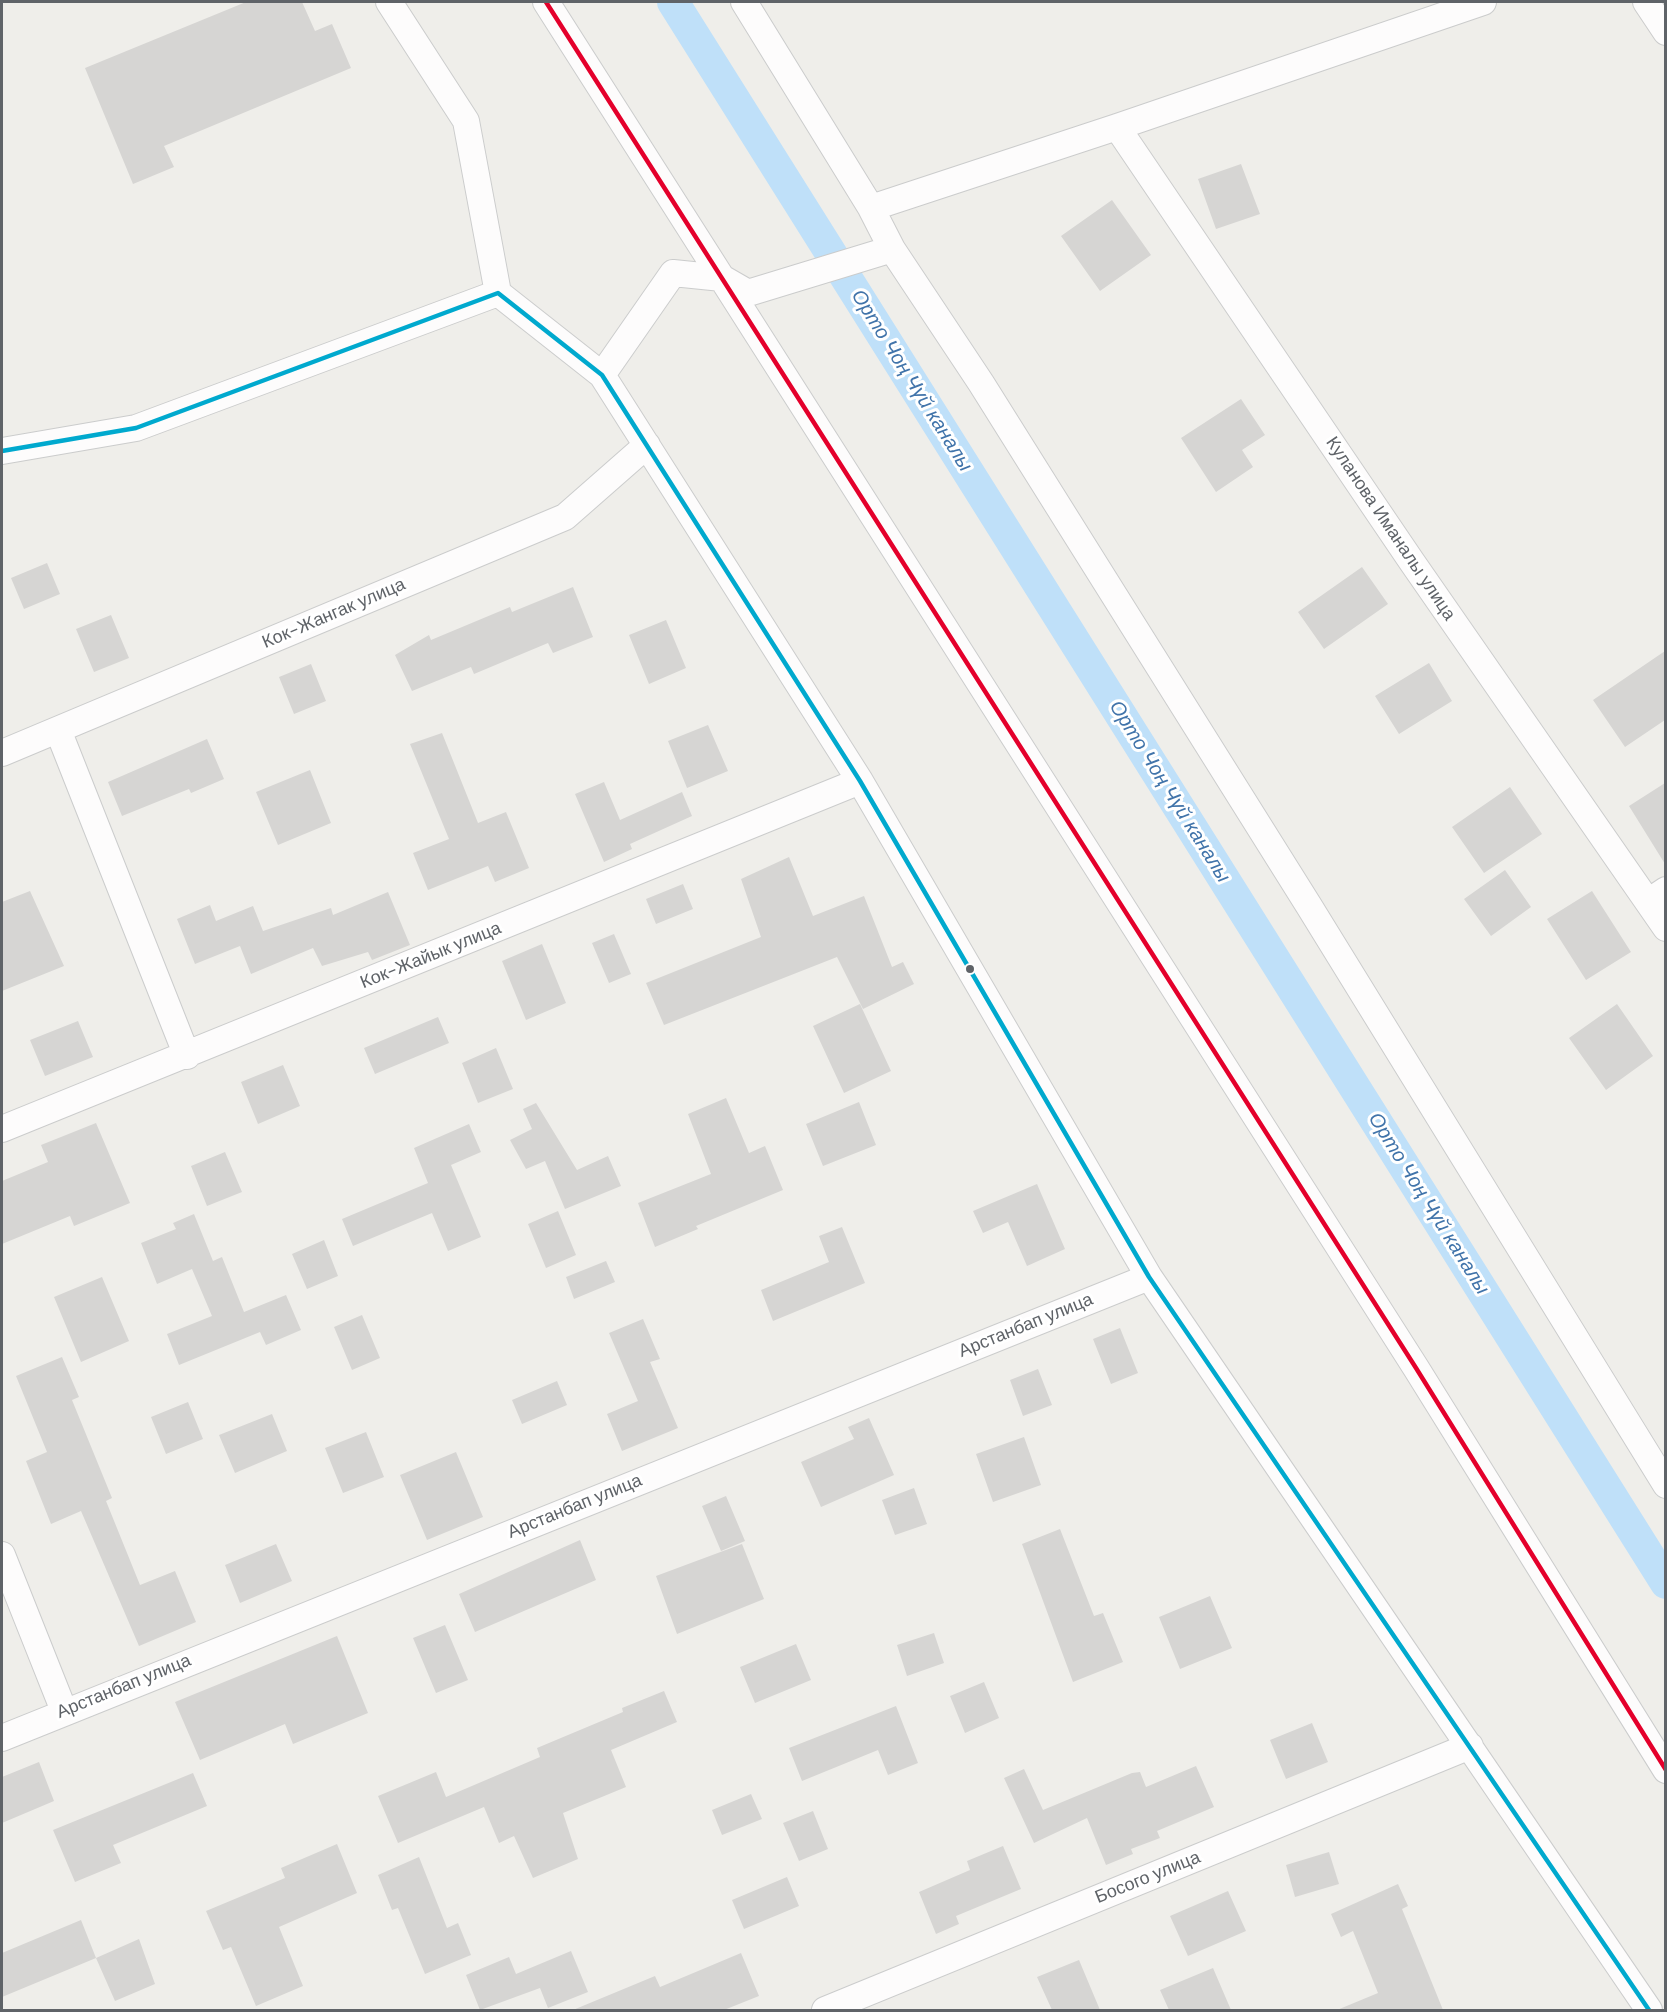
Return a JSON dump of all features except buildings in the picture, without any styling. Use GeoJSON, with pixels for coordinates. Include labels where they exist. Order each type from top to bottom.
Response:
{"type":"FeatureCollection","features":[{"type":"Feature","properties":{"kind":"street"},"geometry":{"type":"LineString","coordinates":[[389,2],[465,121],[498,293],[602,375],[860,781],[1149,1277],[1649,2010]]}},
{"type":"Feature","properties":{"kind":"street"},"geometry":{"type":"LineString","coordinates":[[546,2],[1416,1368],[1665,1770]]}},
{"type":"Feature","properties":{"kind":"street"},"geometry":{"type":"LineString","coordinates":[[744,2],[871,208],[891,249],[981,383],[1316,916],[1665,1485]]}},
{"type":"Feature","properties":{"kind":"street"},"geometry":{"type":"LineString","coordinates":[[871,208],[1483,2]]}},
{"type":"Feature","properties":{"kind":"street"},"geometry":{"type":"LineString","coordinates":[[1646,2],[1665,32]]}},
{"type":"Feature","properties":{"kind":"street","name":"Куланова Иманалы улица"},"geometry":{"type":"LineString","coordinates":[[1117,127],[1412,562],[1657,896],[1665,928]]}},
{"type":"Feature","properties":{"kind":"street"},"geometry":{"type":"LineString","coordinates":[[602,375],[673,273],[722,278],[748,293],[891,249]]}},
{"type":"Feature","properties":{"kind":"street"},"geometry":{"type":"LineString","coordinates":[[2,451],[136,428],[498,293]]}},
{"type":"Feature","properties":{"kind":"street","name":"Кок-Жангак улица"},"geometry":{"type":"LineString","coordinates":[[2,753],[565,517],[647,445]]}},
{"type":"Feature","properties":{"kind":"street"},"geometry":{"type":"LineString","coordinates":[[58,730],[187,1056]]}},
{"type":"Feature","properties":{"kind":"street","name":"Кок-Жайык улица"},"geometry":{"type":"LineString","coordinates":[[2,1129],[187,1056],[860,781]]}},
{"type":"Feature","properties":{"kind":"street","name":"Арстанбап улица"},"geometry":{"type":"LineString","coordinates":[[2,1738],[64,1711],[1149,1277]]}},
{"type":"Feature","properties":{"kind":"street"},"geometry":{"type":"LineString","coordinates":[[2,1554],[64,1711]]}},
{"type":"Feature","properties":{"kind":"street","name":"Босого улица"},"geometry":{"type":"LineString","coordinates":[[825,2010],[1470,1746]]}},
{"type":"Feature","properties":{"kind":"waterway","name":"Орто Чоң Чүй каналы"},"geometry":{"type":"LineString","coordinates":[[673,2],[1666,1583]]}},
{"type":"Feature","properties":{"kind":"transit line"},"geometry":{"type":"LineString","coordinates":[[546,2],[1416,1368],[1666,1770]]}},
{"type":"Feature","properties":{"kind":"transit line"},"geometry":{"type":"LineString","coordinates":[[2,451],[136,428],[498,293],[602,375],[860,781],[1149,1277],[1649,2010]]}}]}
